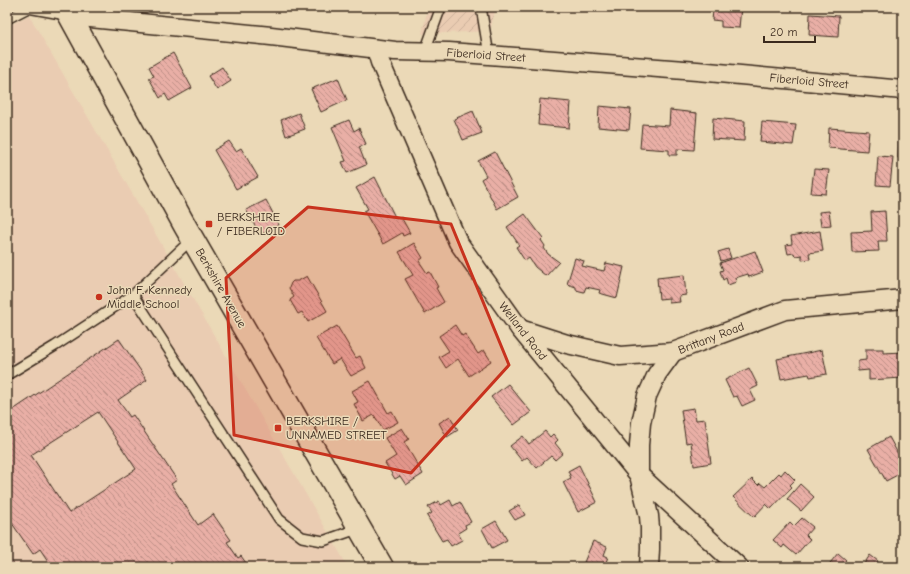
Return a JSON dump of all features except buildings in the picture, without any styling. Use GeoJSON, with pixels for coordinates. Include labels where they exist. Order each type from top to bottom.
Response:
{"type":"FeatureCollection","features":[{"type":"Feature","properties":{"kind":"main road","name":"Berkshire Avenue"},"geometry":{"type":"LineString","coordinates":[[68,11],[192,238],[382,567]]}},
{"type":"Feature","properties":{"kind":"street","name":"Fiberloid Street"},"geometry":{"type":"LineString","coordinates":[[68,11],[395,51],[450,52],[697,71],[903,90]]}},
{"type":"Feature","properties":{"kind":"street","name":"Welland Road"},"geometry":{"type":"LineString","coordinates":[[376,49],[380,62],[458,242],[520,329],[639,475],[739,567]]}},
{"type":"Feature","properties":{"kind":"street","name":"Brittany Road"},"geometry":{"type":"LineString","coordinates":[[520,329],[568,344],[620,356],[673,352],[785,310],[903,300]]}},
{"type":"Feature","properties":{"kind":"street"},"geometry":{"type":"LineString","coordinates":[[649,567],[649,516],[639,475],[641,423],[647,396],[657,374],[673,352]]}},
{"type":"Feature","properties":{"kind":"lane"},"geometry":{"type":"LineString","coordinates":[[425,51],[441,7]]}},
{"type":"Feature","properties":{"kind":"lane"},"geometry":{"type":"LineString","coordinates":[[481,7],[489,55]]}},
{"type":"Feature","properties":{"kind":"lane"},"geometry":{"type":"LineString","coordinates":[[7,19],[28,8],[68,11]]}},
{"type":"Feature","properties":{"kind":"lane"},"geometry":{"type":"LineString","coordinates":[[7,375],[55,346],[133,295],[192,238]]}},
{"type":"Feature","properties":{"kind":"lane"},"geometry":{"type":"LineString","coordinates":[[133,295],[279,519],[302,537],[323,541],[360,528]]}},
{"type":"Feature","properties":{"kind":"highlighted area"},"geometry":{"type":"Polygon","coordinates":[[[308,207],[451,224],[509,365],[411,473],[234,435],[226,278],[308,207]]]}},
{"type":"Feature","properties":{"kind":"shaded area"},"geometry":{"type":"Polygon","coordinates":[[[428,7],[496,7],[490,31],[422,34],[428,7]]]}},
{"type":"Feature","properties":{"kind":"shaded area","name":"John F. Kennedy Middle School"},"geometry":{"type":"Polygon","coordinates":[[[29,15],[348,567],[7,567],[7,27],[29,15]]]}},
{"type":"Feature","properties":{"kind":"place","name":"BERKSHIRE / FIBERLOID"},"geometry":{"type":"Point","coordinates":[209,224]}},
{"type":"Feature","properties":{"kind":"place","name":"John F. Kennedy Middle School"},"geometry":{"type":"Point","coordinates":[99,297]}},
{"type":"Feature","properties":{"kind":"place","name":"BERKSHIRE / UNNAMED STREET"},"geometry":{"type":"Point","coordinates":[278,428]}}]}
